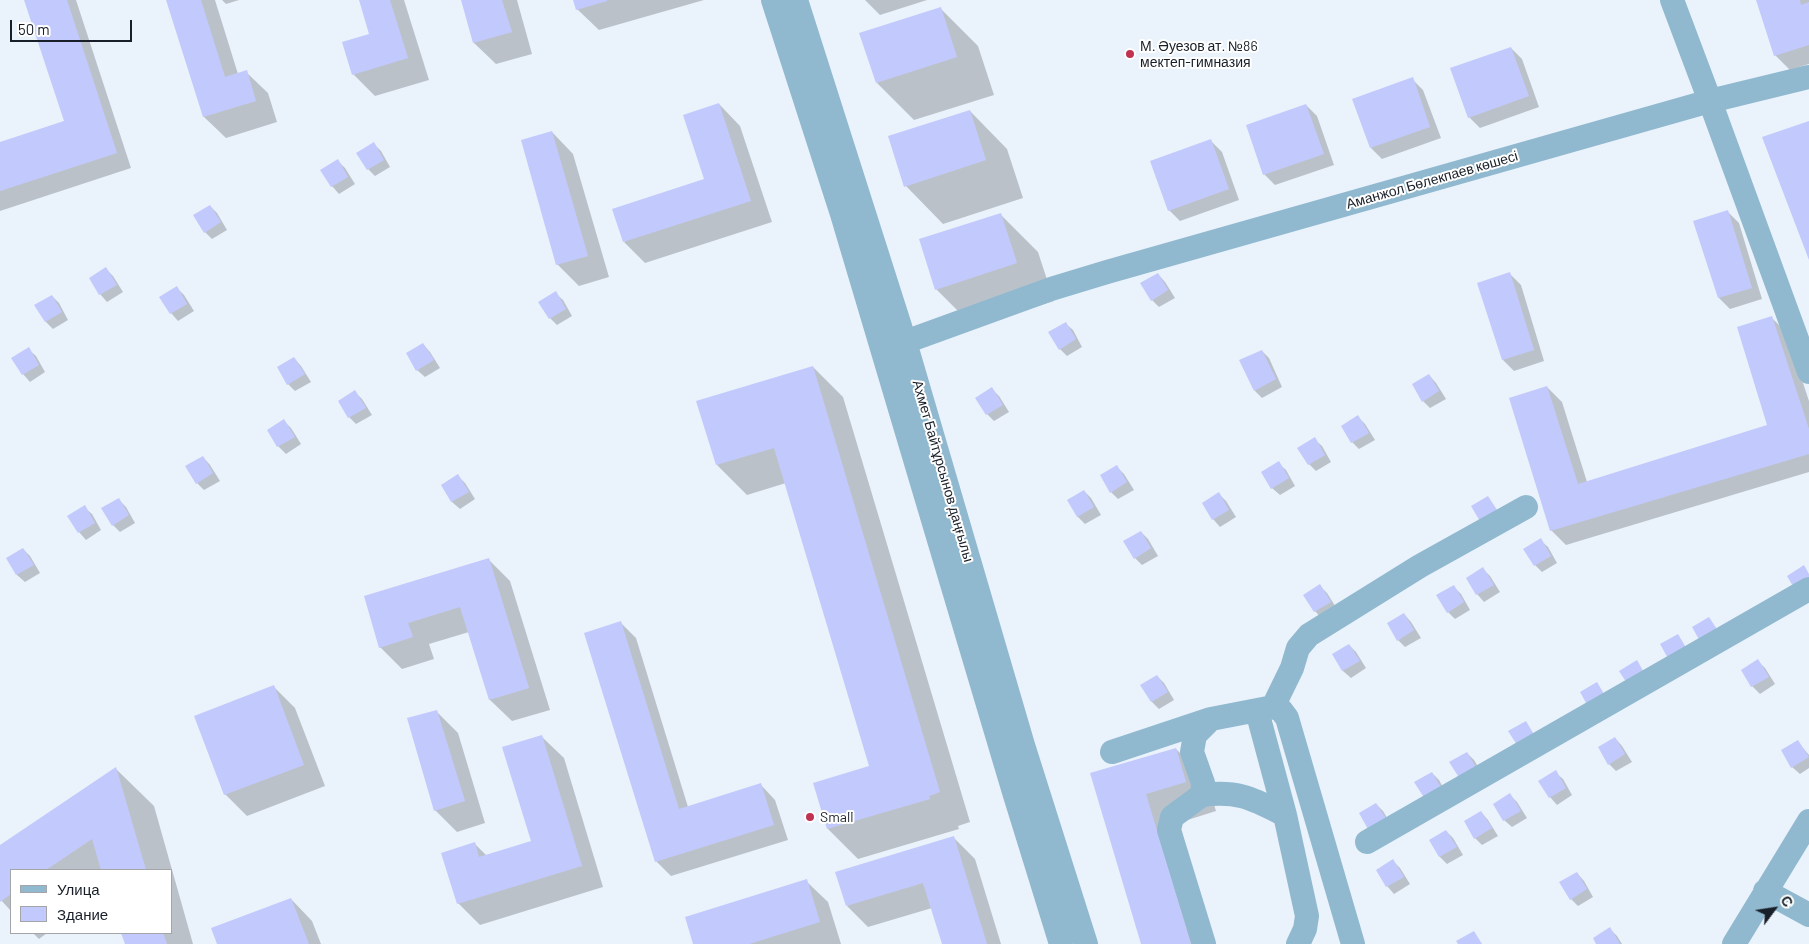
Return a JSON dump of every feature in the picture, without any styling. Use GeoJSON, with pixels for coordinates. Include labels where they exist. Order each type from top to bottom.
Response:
{"type":"FeatureCollection","features":[{"type":"Feature","properties":{"kind":"street","name":"Ахмет Байтұрсынов даңғылы"},"geometry":{"type":"LineString","coordinates":[[773,0],[842,214],[1061,944]]}},
{"type":"Feature","properties":{"kind":"street","name":"Ахмет Байтұрсынов даңғылы"},"geometry":{"type":"LineString","coordinates":[[796,0],[905,342],[1023,745],[1086,944]]}},
{"type":"Feature","properties":{"kind":"street"},"geometry":{"type":"LineString","coordinates":[[1672,0],[1809,372]]}},
{"type":"Feature","properties":{"kind":"street","name":"Аманжол Бөлекпаев көшесі"},"geometry":{"type":"LineString","coordinates":[[905,342],[1051,289],[1710,102],[1809,77]]}},
{"type":"Feature","properties":{"kind":"street"},"geometry":{"type":"LineString","coordinates":[[1298,944],[1305,929],[1306,916],[1265,709],[1292,668],[1298,648],[1310,635],[1420,566],[1526,507]]}},
{"type":"Feature","properties":{"kind":"street"},"geometry":{"type":"LineString","coordinates":[[1367,842],[1809,589]]}},
{"type":"Feature","properties":{"kind":"street"},"geometry":{"type":"LineString","coordinates":[[1112,752],[1211,719],[1265,709],[1281,710],[1287,718],[1353,944]]}},
{"type":"Feature","properties":{"kind":"street"},"geometry":{"type":"LineString","coordinates":[[1202,795],[1203,783],[1192,752],[1195,736],[1211,719]]}},
{"type":"Feature","properties":{"kind":"street"},"geometry":{"type":"LineString","coordinates":[[1204,944],[1169,830],[1172,817],[1202,795],[1220,793],[1241,795],[1285,815]]}},
{"type":"Feature","properties":{"kind":"street"},"geometry":{"type":"LineString","coordinates":[[1734,944],[1809,820]]}},
{"type":"Feature","properties":{"kind":"street"},"geometry":{"type":"LineString","coordinates":[[1765,891],[1809,916]]}},
{"type":"Feature","properties":{"kind":"building"},"geometry":{"type":"Polygon","coordinates":[[[24,0],[67,0],[117,153],[0,191],[0,142],[64,121],[24,0]]]}},
{"type":"Feature","properties":{"kind":"building"},"geometry":{"type":"Polygon","coordinates":[[[166,0],[201,0],[225,77],[247,70],[256,101],[203,117],[166,0]]]}},
{"type":"Feature","properties":{"kind":"building"},"geometry":{"type":"Polygon","coordinates":[[[359,0],[390,0],[408,58],[352,75],[342,42],[369,34],[359,0]]]}},
{"type":"Feature","properties":{"kind":"building"},"geometry":{"type":"Polygon","coordinates":[[[461,0],[502,0],[512,32],[473,43],[461,0]]]}},
{"type":"Feature","properties":{"kind":"building"},"geometry":{"type":"Polygon","coordinates":[[[573,0],[607,0],[607,1],[576,10],[573,0]]]}},
{"type":"Feature","properties":{"kind":"building"},"geometry":{"type":"Polygon","coordinates":[[[1756,0],[1800,0],[1801,5],[1809,2],[1809,45],[1774,56],[1756,0]]]}},
{"type":"Feature","properties":{"kind":"building"},"geometry":{"type":"Polygon","coordinates":[[[941,7],[957,57],[876,83],[859,33],[941,7]]]}},
{"type":"Feature","properties":{"kind":"building"},"geometry":{"type":"Polygon","coordinates":[[[1511,47],[1529,96],[1468,118],[1450,68],[1511,47]]]}},
{"type":"Feature","properties":{"kind":"building"},"geometry":{"type":"Polygon","coordinates":[[[1413,77],[1430,127],[1370,148],[1352,99],[1413,77]]]}},
{"type":"Feature","properties":{"kind":"building"},"geometry":{"type":"Polygon","coordinates":[[[719,103],[751,201],[623,242],[612,209],[704,179],[683,115],[719,103]]]}},
{"type":"Feature","properties":{"kind":"building"},"geometry":{"type":"Polygon","coordinates":[[[1306,104],[1324,154],[1263,175],[1246,125],[1306,104]]]}},
{"type":"Feature","properties":{"kind":"building"},"geometry":{"type":"Polygon","coordinates":[[[970,110],[986,160],[904,187],[888,136],[970,110]]]}},
{"type":"Feature","properties":{"kind":"building"},"geometry":{"type":"Polygon","coordinates":[[[1809,121],[1809,260],[1762,137],[1809,121]]]}},
{"type":"Feature","properties":{"kind":"building"},"geometry":{"type":"Polygon","coordinates":[[[552,131],[588,256],[556,265],[521,140],[552,131]]]}},
{"type":"Feature","properties":{"kind":"building"},"geometry":{"type":"Polygon","coordinates":[[[1211,139],[1229,189],[1168,211],[1150,161],[1211,139]]]}},
{"type":"Feature","properties":{"kind":"building"},"geometry":{"type":"Polygon","coordinates":[[[374,142],[384,160],[367,170],[356,153],[374,142]]]}},
{"type":"Feature","properties":{"kind":"building"},"geometry":{"type":"Polygon","coordinates":[[[338,159],[348,177],[331,187],[320,170],[338,159]]]}},
{"type":"Feature","properties":{"kind":"building"},"geometry":{"type":"Polygon","coordinates":[[[210,205],[221,222],[204,233],[193,215],[210,205]]]}},
{"type":"Feature","properties":{"kind":"building"},"geometry":{"type":"Polygon","coordinates":[[[1728,210],[1752,288],[1718,298],[1693,221],[1728,210]]]}},
{"type":"Feature","properties":{"kind":"building"},"geometry":{"type":"Polygon","coordinates":[[[1001,213],[1017,263],[935,290],[919,239],[1001,213]]]}},
{"type":"Feature","properties":{"kind":"building"},"geometry":{"type":"Polygon","coordinates":[[[106,267],[117,285],[99,295],[89,278],[106,267]]]}},
{"type":"Feature","properties":{"kind":"building"},"geometry":{"type":"Polygon","coordinates":[[[1510,272],[1534,350],[1502,360],[1477,283],[1510,272]]]}},
{"type":"Feature","properties":{"kind":"building"},"geometry":{"type":"Polygon","coordinates":[[[1158,273],[1168,290],[1151,301],[1140,283],[1158,273]]]}},
{"type":"Feature","properties":{"kind":"building"},"geometry":{"type":"Polygon","coordinates":[[[177,286],[187,304],[170,314],[159,297],[177,286]]]}},
{"type":"Feature","properties":{"kind":"building"},"geometry":{"type":"Polygon","coordinates":[[[556,291],[566,309],[549,319],[538,302],[556,291]]]}},
{"type":"Feature","properties":{"kind":"building"},"geometry":{"type":"Polygon","coordinates":[[[52,295],[62,312],[45,322],[34,305],[52,295]]]}},
{"type":"Feature","properties":{"kind":"building"},"geometry":{"type":"Polygon","coordinates":[[[1772,316],[1809,429],[1809,454],[1550,531],[1509,398],[1547,386],[1578,484],[1767,425],[1737,327],[1772,316]]]}},
{"type":"Feature","properties":{"kind":"building"},"geometry":{"type":"Polygon","coordinates":[[[1066,322],[1076,339],[1059,350],[1048,332],[1066,322]]]}},
{"type":"Feature","properties":{"kind":"building"},"geometry":{"type":"Polygon","coordinates":[[[423,343],[434,360],[416,371],[406,353],[423,343]]]}},
{"type":"Feature","properties":{"kind":"building"},"geometry":{"type":"Polygon","coordinates":[[[29,347],[39,365],[22,375],[11,358],[29,347]]]}},
{"type":"Feature","properties":{"kind":"building"},"geometry":{"type":"Polygon","coordinates":[[[1262,350],[1276,379],[1254,391],[1239,360],[1262,350]]]}},
{"type":"Feature","properties":{"kind":"building"},"geometry":{"type":"Polygon","coordinates":[[[294,357],[305,374],[287,385],[277,367],[294,357]]]}},
{"type":"Feature","properties":{"kind":"building"},"geometry":{"type":"Polygon","coordinates":[[[813,366],[940,792],[929,796],[930,799],[827,829],[813,783],[869,766],[774,448],[716,465],[696,401],[813,366]]]}},
{"type":"Feature","properties":{"kind":"building"},"geometry":{"type":"Polygon","coordinates":[[[1429,374],[1439,391],[1422,402],[1412,384],[1429,374]]]}},
{"type":"Feature","properties":{"kind":"building"},"geometry":{"type":"Polygon","coordinates":[[[992,387],[1003,405],[986,415],[975,398],[992,387]]]}},
{"type":"Feature","properties":{"kind":"building"},"geometry":{"type":"Polygon","coordinates":[[[355,390],[366,408],[348,418],[338,401],[355,390]]]}},
{"type":"Feature","properties":{"kind":"building"},"geometry":{"type":"Polygon","coordinates":[[[1358,415],[1369,433],[1351,443],[1341,426],[1358,415]]]}},
{"type":"Feature","properties":{"kind":"building"},"geometry":{"type":"Polygon","coordinates":[[[284,419],[295,437],[277,447],[267,430],[284,419]]]}},
{"type":"Feature","properties":{"kind":"building"},"geometry":{"type":"Polygon","coordinates":[[[1315,437],[1325,455],[1308,465],[1297,448],[1315,437]]]}},
{"type":"Feature","properties":{"kind":"building"},"geometry":{"type":"Polygon","coordinates":[[[203,456],[213,473],[196,484],[185,466],[203,456]]]}},
{"type":"Feature","properties":{"kind":"building"},"geometry":{"type":"Polygon","coordinates":[[[1279,461],[1289,478],[1271,489],[1261,472],[1279,461]]]}},
{"type":"Feature","properties":{"kind":"building"},"geometry":{"type":"Polygon","coordinates":[[[1117,465],[1127,482],[1110,493],[1100,475],[1117,465]]]}},
{"type":"Feature","properties":{"kind":"building"},"geometry":{"type":"Polygon","coordinates":[[[458,474],[469,492],[451,502],[441,485],[458,474]]]}},
{"type":"Feature","properties":{"kind":"building"},"geometry":{"type":"Polygon","coordinates":[[[1084,490],[1094,507],[1077,517],[1067,500],[1084,490]]]}},
{"type":"Feature","properties":{"kind":"building"},"geometry":{"type":"Polygon","coordinates":[[[1219,492],[1229,510],[1212,520],[1202,503],[1219,492]]]}},
{"type":"Feature","properties":{"kind":"building"},"geometry":{"type":"Polygon","coordinates":[[[1488,496],[1499,513],[1481,523],[1471,506],[1488,496]]]}},
{"type":"Feature","properties":{"kind":"building"},"geometry":{"type":"Polygon","coordinates":[[[119,498],[129,515],[112,526],[101,508],[119,498]]]}},
{"type":"Feature","properties":{"kind":"building"},"geometry":{"type":"Polygon","coordinates":[[[85,505],[95,523],[78,533],[67,516],[85,505]]]}},
{"type":"Feature","properties":{"kind":"building"},"geometry":{"type":"Polygon","coordinates":[[[1141,531],[1151,548],[1134,559],[1123,541],[1141,531]]]}},
{"type":"Feature","properties":{"kind":"building"},"geometry":{"type":"Polygon","coordinates":[[[1541,538],[1551,556],[1534,566],[1523,549],[1541,538]]]}},
{"type":"Feature","properties":{"kind":"building"},"geometry":{"type":"Polygon","coordinates":[[[23,548],[34,565],[16,575],[6,558],[23,548]]]}},
{"type":"Feature","properties":{"kind":"building"},"geometry":{"type":"Polygon","coordinates":[[[489,558],[529,688],[489,700],[460,607],[408,623],[413,637],[379,648],[364,596],[489,558]]]}},
{"type":"Feature","properties":{"kind":"building"},"geometry":{"type":"Polygon","coordinates":[[[1804,565],[1809,574],[1809,586],[1797,593],[1787,576],[1804,565]]]}},
{"type":"Feature","properties":{"kind":"building"},"geometry":{"type":"Polygon","coordinates":[[[1483,567],[1494,585],[1476,595],[1466,578],[1483,567]]]}},
{"type":"Feature","properties":{"kind":"building"},"geometry":{"type":"Polygon","coordinates":[[[1320,584],[1331,602],[1314,612],[1303,595],[1320,584]]]}},
{"type":"Feature","properties":{"kind":"building"},"geometry":{"type":"Polygon","coordinates":[[[1454,585],[1464,602],[1447,613],[1436,595],[1454,585]]]}},
{"type":"Feature","properties":{"kind":"building"},"geometry":{"type":"Polygon","coordinates":[[[1404,613],[1414,630],[1397,641],[1387,623],[1404,613]]]}},
{"type":"Feature","properties":{"kind":"building"},"geometry":{"type":"Polygon","coordinates":[[[1709,617],[1720,634],[1702,645],[1692,627],[1709,617]]]}},
{"type":"Feature","properties":{"kind":"building"},"geometry":{"type":"Polygon","coordinates":[[[621,621],[679,809],[761,783],[774,825],[655,862],[584,633],[621,621]]]}},
{"type":"Feature","properties":{"kind":"building"},"geometry":{"type":"Polygon","coordinates":[[[1678,634],[1688,651],[1670,662],[1660,644],[1678,634]]]}},
{"type":"Feature","properties":{"kind":"building"},"geometry":{"type":"Polygon","coordinates":[[[1349,644],[1360,661],[1342,671],[1332,654],[1349,644]]]}},
{"type":"Feature","properties":{"kind":"building"},"geometry":{"type":"Polygon","coordinates":[[[1758,659],[1769,677],[1751,687],[1741,670],[1758,659]]]}},
{"type":"Feature","properties":{"kind":"building"},"geometry":{"type":"Polygon","coordinates":[[[1637,660],[1647,678],[1630,688],[1619,671],[1637,660]]]}},
{"type":"Feature","properties":{"kind":"building"},"geometry":{"type":"Polygon","coordinates":[[[1157,675],[1168,692],[1151,702],[1140,685],[1157,675]]]}},
{"type":"Feature","properties":{"kind":"building"},"geometry":{"type":"Polygon","coordinates":[[[1597,682],[1607,699],[1590,710],[1580,692],[1597,682]]]}},
{"type":"Feature","properties":{"kind":"building"},"geometry":{"type":"Polygon","coordinates":[[[274,685],[304,765],[224,795],[194,716],[274,685]]]}},
{"type":"Feature","properties":{"kind":"building"},"geometry":{"type":"Polygon","coordinates":[[[437,710],[465,801],[434,811],[407,718],[437,710]]]}},
{"type":"Feature","properties":{"kind":"building"},"geometry":{"type":"Polygon","coordinates":[[[1526,721],[1536,738],[1519,748],[1508,731],[1526,721]]]}},
{"type":"Feature","properties":{"kind":"building"},"geometry":{"type":"Polygon","coordinates":[[[542,735],[582,866],[457,904],[441,853],[475,842],[479,857],[531,841],[502,747],[542,735]]]}},
{"type":"Feature","properties":{"kind":"building"},"geometry":{"type":"Polygon","coordinates":[[[1615,737],[1625,754],[1608,765],[1598,747],[1615,737]]]}},
{"type":"Feature","properties":{"kind":"building"},"geometry":{"type":"Polygon","coordinates":[[[1798,740],[1809,757],[1791,768],[1781,750],[1798,740]]]}},
{"type":"Feature","properties":{"kind":"building"},"geometry":{"type":"Polygon","coordinates":[[[1176,748],[1186,782],[1146,794],[1191,944],[1141,944],[1090,773],[1176,748]]]}},
{"type":"Feature","properties":{"kind":"building"},"geometry":{"type":"Polygon","coordinates":[[[1467,752],[1477,769],[1460,779],[1449,762],[1467,752]]]}},
{"type":"Feature","properties":{"kind":"building"},"geometry":{"type":"Polygon","coordinates":[[[116,767],[146,869],[101,869],[92,839],[47,869],[10,869],[10,895],[0,902],[0,845],[116,767]]]}},
{"type":"Feature","properties":{"kind":"building"},"geometry":{"type":"Polygon","coordinates":[[[1556,770],[1566,788],[1549,798],[1538,781],[1556,770]]]}},
{"type":"Feature","properties":{"kind":"building"},"geometry":{"type":"Polygon","coordinates":[[[1432,772],[1442,789],[1425,799],[1414,782],[1432,772]]]}},
{"type":"Feature","properties":{"kind":"building"},"geometry":{"type":"Polygon","coordinates":[[[1510,793],[1521,811],[1503,821],[1493,804],[1510,793]]]}},
{"type":"Feature","properties":{"kind":"building"},"geometry":{"type":"Polygon","coordinates":[[[1376,803],[1387,820],[1369,831],[1359,813],[1376,803]]]}},
{"type":"Feature","properties":{"kind":"building"},"geometry":{"type":"Polygon","coordinates":[[[1481,811],[1492,828],[1474,839],[1464,821],[1481,811]]]}},
{"type":"Feature","properties":{"kind":"building"},"geometry":{"type":"Polygon","coordinates":[[[1446,830],[1457,847],[1439,857],[1429,840],[1446,830]]]}},
{"type":"Feature","properties":{"kind":"building"},"geometry":{"type":"Polygon","coordinates":[[[954,836],[987,944],[942,944],[923,883],[846,906],[835,872],[954,836]]]}},
{"type":"Feature","properties":{"kind":"building"},"geometry":{"type":"Polygon","coordinates":[[[1393,859],[1404,877],[1386,887],[1376,870],[1393,859]]]}},
{"type":"Feature","properties":{"kind":"building"},"geometry":{"type":"Polygon","coordinates":[[[1577,872],[1587,889],[1570,900],[1559,882],[1577,872]]]}},
{"type":"Feature","properties":{"kind":"building"},"geometry":{"type":"Polygon","coordinates":[[[807,879],[820,922],[749,944],[693,944],[685,917],[807,879]]]}},
{"type":"Feature","properties":{"kind":"building"},"geometry":{"type":"Polygon","coordinates":[[[291,898],[309,944],[217,944],[211,928],[291,898]]]}},
{"type":"Feature","properties":{"kind":"building"},"geometry":{"type":"Polygon","coordinates":[[[1610,927],[1620,944],[1596,944],[1593,938],[1610,927]]]}},
{"type":"Feature","properties":{"kind":"building"},"geometry":{"type":"Polygon","coordinates":[[[1474,931],[1482,944],[1458,944],[1456,941],[1474,931]]]}},
{"type":"Feature","properties":{"kind":"building"},"geometry":{"type":"Polygon","coordinates":[[[121,934],[163,934],[167,944],[125,944],[121,934]]]}},
{"type":"Feature","properties":{"kind":"place","name":"М. Әуезов ат. №86 мектеп-гимназия"},"geometry":{"type":"Point","coordinates":[1130,54]}},
{"type":"Feature","properties":{"kind":"place","name":"Small"},"geometry":{"type":"Point","coordinates":[810,817]}}]}
